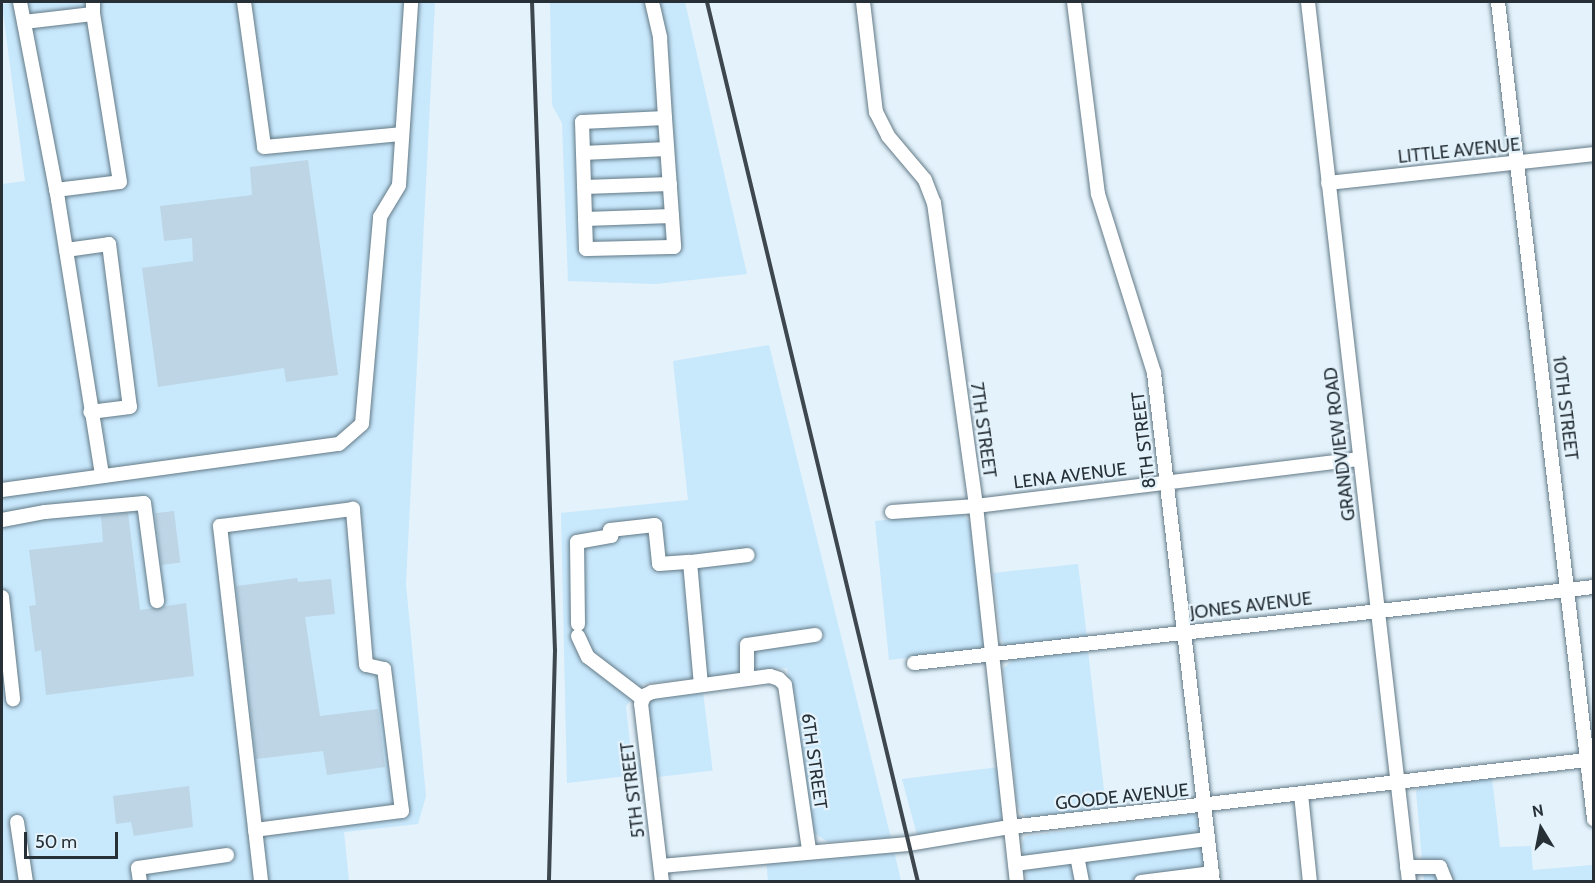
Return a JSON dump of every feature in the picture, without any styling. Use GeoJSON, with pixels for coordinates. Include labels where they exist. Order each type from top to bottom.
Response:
{"type":"FeatureCollection","features":[{"type":"Feature","properties":{"kind":"street"},"geometry":{"type":"LineString","coordinates":[[20,2],[56,190],[102,476]]}},
{"type":"Feature","properties":{"kind":"street"},"geometry":{"type":"LineString","coordinates":[[244,2],[264,147],[401,134]]}},
{"type":"Feature","properties":{"kind":"street"},"geometry":{"type":"LineString","coordinates":[[2,490],[339,444],[362,424],[380,217],[399,185],[411,2]]}},
{"type":"Feature","properties":{"kind":"street"},"geometry":{"type":"LineString","coordinates":[[652,2],[660,38],[674,247],[586,249],[582,123],[665,118]]}},
{"type":"Feature","properties":{"kind":"street","name":"7TH STREET"},"geometry":{"type":"LineString","coordinates":[[863,2],[876,112],[888,136],[925,180],[934,203],[976,506],[994,654],[1017,882]]}},
{"type":"Feature","properties":{"kind":"street","name":"8TH STREET"},"geometry":{"type":"LineString","coordinates":[[1074,2],[1098,194],[1154,373],[1212,877]]}},
{"type":"Feature","properties":{"kind":"street","name":"GRANDVIEW ROAD"},"geometry":{"type":"LineString","coordinates":[[1308,2],[1379,609],[1408,882]]}},
{"type":"Feature","properties":{"kind":"street","name":"10TH STREET"},"geometry":{"type":"LineString","coordinates":[[1498,2],[1569,590],[1593,819]]}},
{"type":"Feature","properties":{"kind":"street"},"geometry":{"type":"LineString","coordinates":[[24,22],[93,8],[120,182],[56,190]]}},
{"type":"Feature","properties":{"kind":"street"},"geometry":{"type":"LineString","coordinates":[[583,153],[668,149]]}},
{"type":"Feature","properties":{"kind":"street","name":"LITTLE AVENUE"},"geometry":{"type":"LineString","coordinates":[[1328,183],[1593,154]]}},
{"type":"Feature","properties":{"kind":"street"},"geometry":{"type":"LineString","coordinates":[[584,186],[670,184]]}},
{"type":"Feature","properties":{"kind":"street"},"geometry":{"type":"LineString","coordinates":[[585,219],[672,216]]}},
{"type":"Feature","properties":{"kind":"street"},"geometry":{"type":"LineString","coordinates":[[66,250],[110,244],[130,407],[90,412]]}},
{"type":"Feature","properties":{"kind":"street","name":"LENA AVENUE"},"geometry":{"type":"LineString","coordinates":[[892,512],[976,506],[1360,459]]}},
{"type":"Feature","properties":{"kind":"street"},"geometry":{"type":"LineString","coordinates":[[2,520],[45,512],[144,503],[156,601]]}},
{"type":"Feature","properties":{"kind":"street"},"geometry":{"type":"LineString","coordinates":[[255,830],[402,811],[384,669],[366,665],[353,509],[220,526],[255,830],[261,882]]}},
{"type":"Feature","properties":{"kind":"street"},"geometry":{"type":"LineString","coordinates":[[748,555],[658,564],[655,525],[610,530],[610,536],[577,542],[578,630],[588,657],[643,697],[701,685],[747,679],[747,645],[815,635]]}},
{"type":"Feature","properties":{"kind":"street"},"geometry":{"type":"LineString","coordinates":[[690,562],[701,685]]}},
{"type":"Feature","properties":{"kind":"street","name":"JONES AVENUE"},"geometry":{"type":"LineString","coordinates":[[914,663],[1379,609],[1593,587]]}},
{"type":"Feature","properties":{"kind":"street"},"geometry":{"type":"LineString","coordinates":[[2,597],[13,699]]}},
{"type":"Feature","properties":{"kind":"street","name":"6TH STREET"},"geometry":{"type":"LineString","coordinates":[[747,679],[770,676],[779,679],[784,685],[809,850]]}},
{"type":"Feature","properties":{"kind":"street","name":"5TH STREET"},"geometry":{"type":"LineString","coordinates":[[643,697],[662,882]]}},
{"type":"Feature","properties":{"kind":"street","name":"GOODE AVENUE"},"geometry":{"type":"LineString","coordinates":[[661,866],[809,850],[908,844],[1010,826],[1397,784],[1586,760]]}},
{"type":"Feature","properties":{"kind":"street"},"geometry":{"type":"LineString","coordinates":[[1301,794],[1311,882]]}},
{"type":"Feature","properties":{"kind":"street"},"geometry":{"type":"LineString","coordinates":[[17,822],[26,882]]}},
{"type":"Feature","properties":{"kind":"street"},"geometry":{"type":"LineString","coordinates":[[1015,864],[1207,839]]}},
{"type":"Feature","properties":{"kind":"street"},"geometry":{"type":"LineString","coordinates":[[140,882],[138,868],[227,855]]}},
{"type":"Feature","properties":{"kind":"street"},"geometry":{"type":"LineString","coordinates":[[1077,856],[1082,882]]}},
{"type":"Feature","properties":{"kind":"street"},"geometry":{"type":"LineString","coordinates":[[1407,867],[1440,867],[1446,882]]}},
{"type":"Feature","properties":{"kind":"street"},"geometry":{"type":"LineString","coordinates":[[1141,882],[1212,877]]}},
{"type":"Feature","properties":{"kind":"shaded area"},"geometry":{"type":"Polygon","coordinates":[[[24,2],[435,2],[406,584],[426,796],[418,824],[344,832],[349,881],[2,881],[2,184],[25,181],[2,4],[24,2]]]}},
{"type":"Feature","properties":{"kind":"shaded area"},"geometry":{"type":"Polygon","coordinates":[[[550,2],[685,2],[747,274],[655,284],[568,281],[562,123],[552,105],[550,2]]]}},
{"type":"Feature","properties":{"kind":"shaded area"},"geometry":{"type":"Polygon","coordinates":[[[769,345],[891,838],[828,842],[811,831],[787,668],[643,684],[626,706],[632,761],[638,763],[644,774],[567,783],[561,513],[688,500],[673,361],[769,345]]]}},
{"type":"Feature","properties":{"kind":"shaded area"},"geometry":{"type":"Polygon","coordinates":[[[961,512],[970,522],[985,643],[981,649],[889,660],[875,521],[961,512]]]}},
{"type":"Feature","properties":{"kind":"shaded area"},"geometry":{"type":"Polygon","coordinates":[[[1078,564],[1087,637],[1005,646],[1001,640],[993,573],[1078,564]]]}},
{"type":"Feature","properties":{"kind":"shaded area"},"geometry":{"type":"Polygon","coordinates":[[[1088,651],[1106,808],[1028,817],[1021,813],[1017,804],[1003,669],[1013,659],[1088,651]]]}},
{"type":"Feature","properties":{"kind":"shaded area"},"geometry":{"type":"Polygon","coordinates":[[[703,692],[713,770],[656,777],[646,699],[703,692]]]}},
{"type":"Feature","properties":{"kind":"shaded area"},"geometry":{"type":"Polygon","coordinates":[[[999,767],[1003,816],[999,823],[917,835],[902,779],[999,767]]]}},
{"type":"Feature","properties":{"kind":"shaded area"},"geometry":{"type":"Polygon","coordinates":[[[1492,778],[1500,847],[1531,846],[1533,870],[1593,865],[1593,881],[1424,881],[1416,791],[1421,787],[1492,778]]]}},
{"type":"Feature","properties":{"kind":"shaded area"},"geometry":{"type":"Polygon","coordinates":[[[1194,814],[1200,820],[1207,881],[1027,881],[1022,844],[1025,836],[1194,814]]]}},
{"type":"Feature","properties":{"kind":"shaded area"},"geometry":{"type":"Polygon","coordinates":[[[894,851],[901,881],[768,881],[766,859],[894,851]]]}},
{"type":"Feature","properties":{"kind":"building"},"geometry":{"type":"Polygon","coordinates":[[[308,160],[338,375],[286,382],[284,368],[158,387],[142,268],[193,261],[192,238],[164,241],[160,206],[252,195],[250,167],[308,160]]]}},
{"type":"Feature","properties":{"kind":"building"},"geometry":{"type":"Polygon","coordinates":[[[174,511],[180,563],[161,565],[155,513],[174,511]]]}},
{"type":"Feature","properties":{"kind":"building"},"geometry":{"type":"Polygon","coordinates":[[[128,513],[140,610],[186,603],[194,676],[46,695],[41,650],[35,652],[29,606],[36,605],[29,550],[103,542],[101,516],[128,513]]]}},
{"type":"Feature","properties":{"kind":"building"},"geometry":{"type":"Polygon","coordinates":[[[297,578],[298,582],[331,579],[335,614],[305,617],[320,716],[378,709],[385,767],[327,775],[323,751],[256,759],[236,586],[297,578]]]}},
{"type":"Feature","properties":{"kind":"building"},"geometry":{"type":"Polygon","coordinates":[[[189,786],[193,827],[134,836],[131,822],[116,824],[113,796],[189,786]]]}},
{"type":"Feature","properties":{"kind":"railway"},"geometry":{"type":"LineString","coordinates":[[532,2],[555,650],[549,882]]}},
{"type":"Feature","properties":{"kind":"railway"},"geometry":{"type":"LineString","coordinates":[[707,2],[918,882]]}}]}
